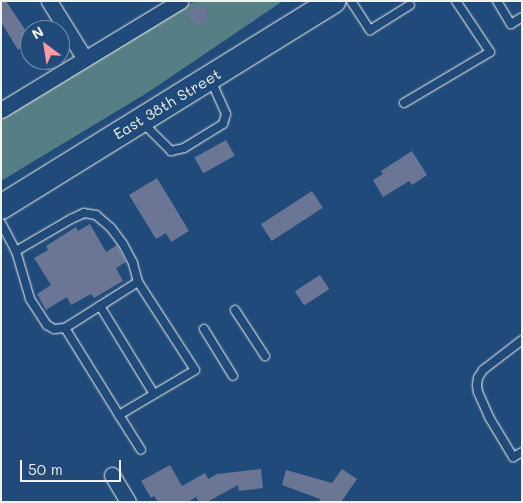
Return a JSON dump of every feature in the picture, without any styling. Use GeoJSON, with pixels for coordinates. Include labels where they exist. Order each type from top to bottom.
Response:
{"type":"FeatureCollection","features":[{"type":"Feature","properties":{"kind":"main road","name":"East 38th Street"},"geometry":{"type":"LineString","coordinates":[[1,188],[305,1]]}},
{"type":"Feature","properties":{"kind":"main road","name":"East 38th Street"},"geometry":{"type":"LineString","coordinates":[[1,207],[333,1]]}},
{"type":"Feature","properties":{"kind":"street"},"geometry":{"type":"LineString","coordinates":[[49,1],[86,59]]}},
{"type":"Feature","properties":{"kind":"street"},"geometry":{"type":"LineString","coordinates":[[1,110],[180,1]]}},
{"type":"Feature","properties":{"kind":"street"},"geometry":{"type":"LineString","coordinates":[[112,474],[128,502]]}},
{"type":"Feature","properties":{"kind":"lane"},"geometry":{"type":"LineString","coordinates":[[351,1],[370,30],[410,5]]}},
{"type":"Feature","properties":{"kind":"lane"},"geometry":{"type":"LineString","coordinates":[[404,103],[490,52],[456,1]]}},
{"type":"Feature","properties":{"kind":"lane"},"geometry":{"type":"LineString","coordinates":[[497,1],[511,24],[522,17]]}},
{"type":"Feature","properties":{"kind":"lane"},"geometry":{"type":"LineString","coordinates":[[140,120],[171,151],[184,148],[222,124],[226,114],[209,78]]}},
{"type":"Feature","properties":{"kind":"lane"},"geometry":{"type":"LineString","coordinates":[[16,251],[84,213],[96,215],[112,228],[123,244],[133,263],[138,282],[195,370],[120,415]]}},
{"type":"Feature","properties":{"kind":"lane"},"geometry":{"type":"LineString","coordinates":[[1,224],[16,251],[30,299],[47,325],[54,330],[65,328],[138,282]]}},
{"type":"Feature","properties":{"kind":"lane"},"geometry":{"type":"LineString","coordinates":[[100,306],[154,394]]}},
{"type":"Feature","properties":{"kind":"lane"},"geometry":{"type":"LineString","coordinates":[[235,310],[265,356]]}},
{"type":"Feature","properties":{"kind":"lane"},"geometry":{"type":"LineString","coordinates":[[65,328],[141,450]]}},
{"type":"Feature","properties":{"kind":"lane"},"geometry":{"type":"LineString","coordinates":[[204,329],[233,376]]}},
{"type":"Feature","properties":{"kind":"lane"},"geometry":{"type":"LineString","coordinates":[[522,340],[483,370],[478,378],[477,385],[478,392],[489,417],[513,457],[522,452]]}},
{"type":"Feature","properties":{"kind":"green space"},"geometry":{"type":"Polygon","coordinates":[[[195,1],[283,1],[147,93],[1,181],[1,120],[195,1]]]}},
{"type":"Feature","properties":{"kind":"building"},"geometry":{"type":"Polygon","coordinates":[[[1,1],[6,1],[20,22],[20,49],[18,50],[1,22],[1,1]]]}},
{"type":"Feature","properties":{"kind":"building"},"geometry":{"type":"Polygon","coordinates":[[[198,5],[207,10],[207,20],[198,26],[190,20],[190,10],[198,5]]]}},
{"type":"Feature","properties":{"kind":"building"},"geometry":{"type":"Polygon","coordinates":[[[226,140],[235,156],[203,173],[195,157],[226,140]]]}},
{"type":"Feature","properties":{"kind":"building"},"geometry":{"type":"Polygon","coordinates":[[[412,151],[427,175],[412,185],[409,181],[383,197],[373,180],[383,174],[381,171],[412,151]]]}},
{"type":"Feature","properties":{"kind":"building"},"geometry":{"type":"Polygon","coordinates":[[[157,178],[189,231],[171,242],[166,233],[156,239],[129,195],[157,178]]]}},
{"type":"Feature","properties":{"kind":"building"},"geometry":{"type":"Polygon","coordinates":[[[312,191],[323,208],[272,241],[261,224],[312,191]]]}},
{"type":"Feature","properties":{"kind":"building"},"geometry":{"type":"Polygon","coordinates":[[[90,224],[106,252],[117,245],[126,262],[116,268],[123,281],[94,298],[91,294],[71,305],[67,297],[46,310],[37,294],[51,285],[34,258],[48,250],[46,246],[76,227],[78,231],[90,224]]]}},
{"type":"Feature","properties":{"kind":"building"},"geometry":{"type":"Polygon","coordinates":[[[320,275],[329,289],[304,306],[295,291],[320,275]]]}},
{"type":"Feature","properties":{"kind":"building"},"geometry":{"type":"Polygon","coordinates":[[[170,465],[182,486],[205,473],[208,479],[217,474],[261,469],[263,488],[239,491],[238,485],[207,502],[199,502],[196,497],[188,502],[158,502],[154,496],[151,498],[141,481],[170,465]]]}},
{"type":"Feature","properties":{"kind":"building"},"geometry":{"type":"Polygon","coordinates":[[[342,469],[357,479],[341,502],[319,502],[320,499],[282,485],[286,470],[332,483],[342,469]]]}}]}
